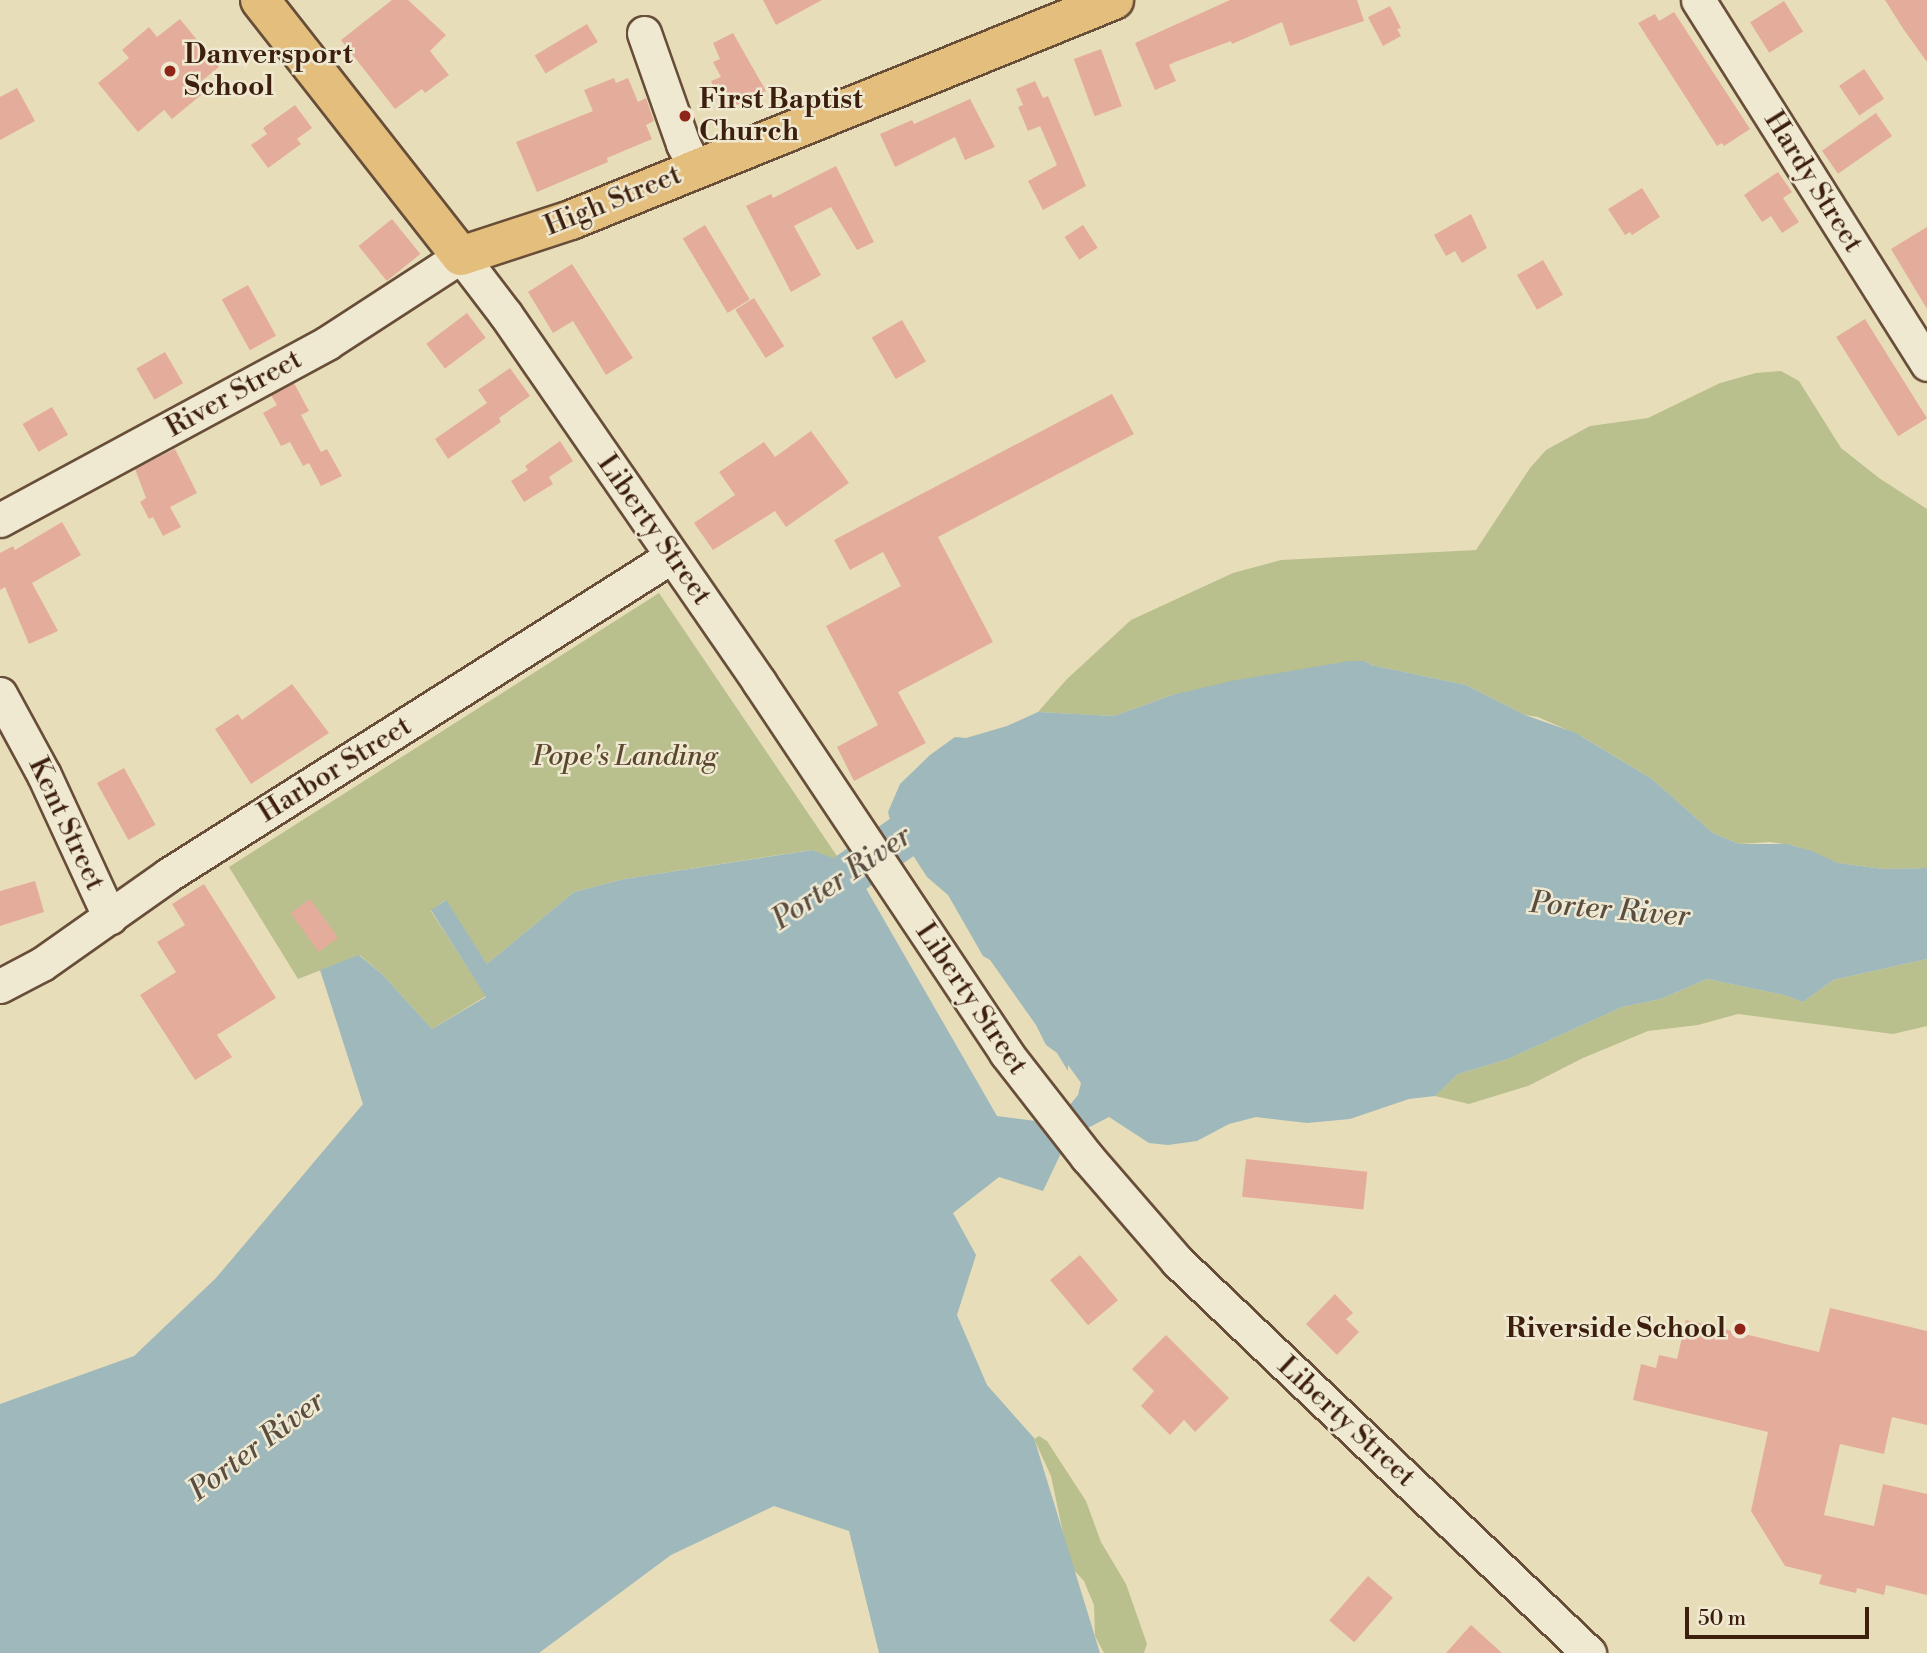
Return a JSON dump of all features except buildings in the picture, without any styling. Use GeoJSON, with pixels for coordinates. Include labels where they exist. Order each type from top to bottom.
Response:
{"type":"FeatureCollection","features":[{"type":"Feature","properties":{"kind":"main road"},"geometry":{"type":"LineString","coordinates":[[260,0],[461,256]]}},
{"type":"Feature","properties":{"kind":"main road","name":"High Street"},"geometry":{"type":"LineString","coordinates":[[461,256],[571,220],[1111,1]]}},
{"type":"Feature","properties":{"kind":"street","name":"Hardy Street"},"geometry":{"type":"LineString","coordinates":[[1698,0],[1927,364]]}},
{"type":"Feature","properties":{"kind":"street"},"geometry":{"type":"LineString","coordinates":[[644,33],[683,144],[696,169]]}},
{"type":"Feature","properties":{"kind":"street","name":"River Street"},"geometry":{"type":"LineString","coordinates":[[0,520],[327,343],[461,256]]}},
{"type":"Feature","properties":{"kind":"street","name":"Liberty Street"},"geometry":{"type":"LineString","coordinates":[[461,256],[506,315],[671,556],[1006,1053],[1087,1157],[1177,1261],[1589,1653]]}},
{"type":"Feature","properties":{"kind":"street","name":"Harbor Street"},"geometry":{"type":"LineString","coordinates":[[0,986],[42,964],[168,875],[671,556]]}},
{"type":"Feature","properties":{"kind":"street","name":"Kent Street"},"geometry":{"type":"LineString","coordinates":[[0,694],[44,775],[110,918]]}},
{"type":"Feature","properties":{"kind":"green space"},"geometry":{"type":"Polygon","coordinates":[[[1781,371],[1799,381],[1841,448],[1879,478],[1927,509],[1927,868],[1883,869],[1838,863],[1795,846],[1770,842],[1739,844],[1713,833],[1652,779],[1583,737],[1538,717],[1525,715],[1466,685],[1371,665],[1365,661],[1172,695],[1114,716],[1038,712],[1067,679],[1131,620],[1233,573],[1281,560],[1476,550],[1530,468],[1546,450],[1590,426],[1648,418],[1720,383],[1756,373],[1781,371]]]}},
{"type":"Feature","properties":{"kind":"green space","name":"Pope's Landing"},"geometry":{"type":"Polygon","coordinates":[[[659,593],[841,862],[811,850],[624,879],[574,892],[487,964],[445,900],[431,911],[486,996],[432,1029],[383,975],[360,955],[298,979],[229,867],[659,593]]]}},
{"type":"Feature","properties":{"kind":"green space"},"geometry":{"type":"Polygon","coordinates":[[[1927,959],[1927,1026],[1893,1034],[1738,1014],[1698,1025],[1648,1031],[1583,1058],[1528,1086],[1469,1104],[1435,1096],[1458,1074],[1508,1059],[1622,1007],[1661,999],[1707,979],[1784,995],[1803,1002],[1833,980],[1927,959]]]}},
{"type":"Feature","properties":{"kind":"green space"},"geometry":{"type":"Polygon","coordinates":[[[1039,1436],[1047,1441],[1086,1501],[1101,1542],[1126,1584],[1147,1644],[1144,1653],[1104,1653],[1095,1636],[1094,1605],[1084,1581],[1070,1566],[1051,1476],[1034,1439],[1039,1436]]]}},
{"type":"Feature","properties":{"kind":"water"},"geometry":{"type":"Polygon","coordinates":[[[1349,661],[1365,661],[1371,665],[1466,685],[1525,715],[1576,733],[1652,779],[1713,833],[1739,844],[1787,844],[1812,851],[1838,863],[1883,869],[1927,868],[1927,959],[1833,980],[1803,1002],[1784,995],[1707,979],[1661,999],[1622,1007],[1508,1059],[1458,1074],[1435,1096],[1409,1099],[1350,1119],[1307,1123],[1256,1117],[1229,1124],[1197,1141],[1168,1145],[1149,1143],[1109,1117],[1084,1130],[1062,1151],[1043,1191],[999,1177],[953,1213],[976,1255],[957,1315],[987,1385],[1034,1438],[1100,1653],[879,1653],[849,1531],[774,1506],[671,1555],[539,1653],[0,1653],[0,1404],[134,1356],[216,1278],[363,1104],[320,970],[359,955],[383,975],[432,1029],[486,997],[431,910],[446,900],[487,964],[574,892],[624,879],[812,850],[853,866],[997,1116],[1036,1121],[1069,1106],[1078,1095],[1081,1083],[1068,1065],[1068,1071],[1057,1053],[1046,1045],[1036,1025],[990,960],[983,956],[948,895],[927,877],[890,820],[888,812],[900,784],[930,755],[955,737],[966,738],[1007,726],[1038,712],[1114,716],[1172,695],[1231,681],[1349,661]]]}},
{"type":"Feature","properties":{"kind":"waterway","name":"Porter River"},"geometry":{"type":"LineString","coordinates":[[806,904],[950,804]]}},
{"type":"Feature","properties":{"kind":"place","name":"Danversport School"},"geometry":{"type":"Point","coordinates":[170,71]}},
{"type":"Feature","properties":{"kind":"place","name":"First Baptist Church"},"geometry":{"type":"Point","coordinates":[685,116]}},
{"type":"Feature","properties":{"kind":"place","name":"Riverside School"},"geometry":{"type":"Point","coordinates":[1740,1329]}}]}
